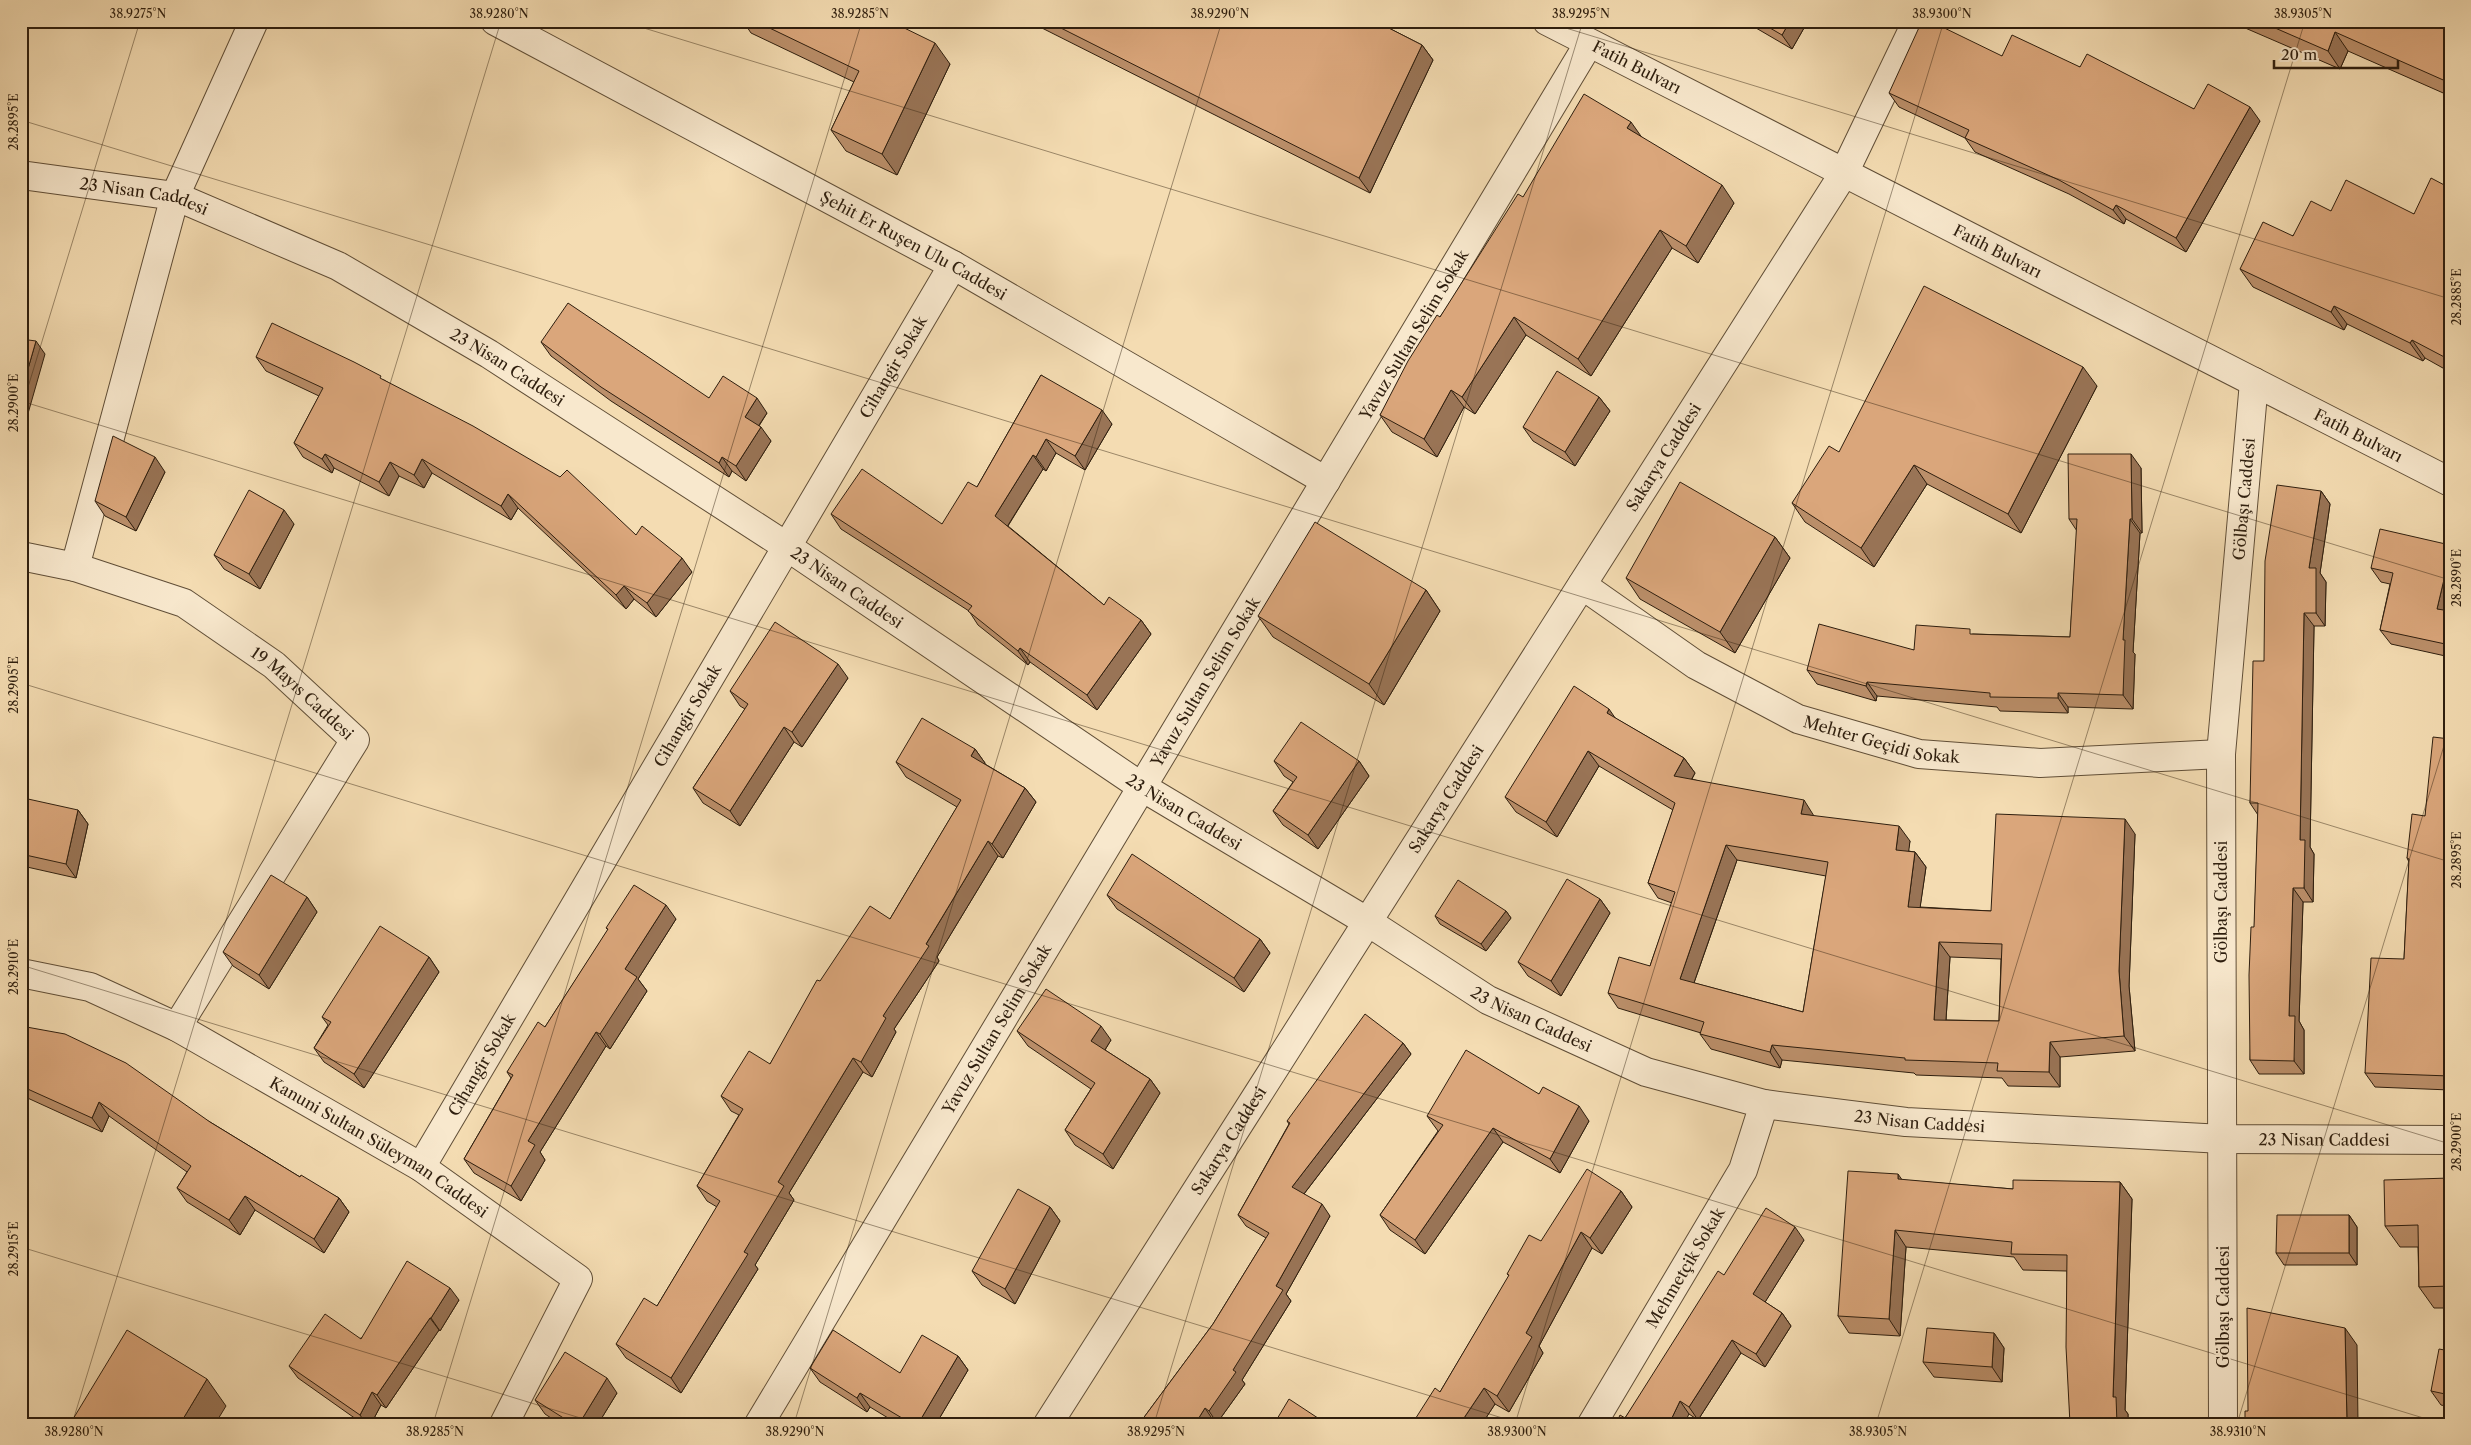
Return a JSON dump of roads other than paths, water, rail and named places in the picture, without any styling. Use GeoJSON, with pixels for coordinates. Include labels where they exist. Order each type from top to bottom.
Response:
{"type":"FeatureCollection","features":[{"type":"Feature","properties":{"kind":"street"},"geometry":{"type":"LineString","coordinates":[[75,567],[175,196],[254,21]]}},
{"type":"Feature","properties":{"kind":"street","name":"Şehit Er Ruşen Ulu Caddesi"},"geometry":{"type":"LineString","coordinates":[[495,21],[953,265],[1326,481]]}},
{"type":"Feature","properties":{"kind":"street","name":"Fatih Bulvarı"},"geometry":{"type":"LineString","coordinates":[[1547,21],[2450,482]]}},
{"type":"Feature","properties":{"kind":"street","name":"Sakarya Caddesi"},"geometry":{"type":"LineString","coordinates":[[1048,1424],[1844,173],[1917,21]]}},
{"type":"Feature","properties":{"kind":"street","name":"Yavuz Sultan Selim Sokak"},"geometry":{"type":"LineString","coordinates":[[759,1424],[1589,43]]}},
{"type":"Feature","properties":{"kind":"street","name":"23 Nisan Caddesi"},"geometry":{"type":"LineString","coordinates":[[21,175],[175,196],[338,266],[489,354],[786,546],[1142,788],[1368,922],[1488,1000],[1646,1072],[1764,1104],[1906,1122],[2222,1139],[2450,1140]]}},
{"type":"Feature","properties":{"kind":"street","name":"Cihangir Sokak"},"geometry":{"type":"LineString","coordinates":[[420,1167],[953,265]]}},
{"type":"Feature","properties":{"kind":"street","name":"Gölbaşı Caddesi"},"geometry":{"type":"LineString","coordinates":[[2223,1424],[2221,754],[2254,382]]}},
{"type":"Feature","properties":{"kind":"street","name":"19 Mayıs Caddesi"},"geometry":{"type":"LineString","coordinates":[[21,556],[75,567],[184,604],[274,665],[356,740],[177,1027]]}},
{"type":"Feature","properties":{"kind":"street","name":"Mehter Geçidi Sokak"},"geometry":{"type":"LineString","coordinates":[[1582,585],[1696,665],[1798,719],[1919,754],[2040,763],[2221,754]]}},
{"type":"Feature","properties":{"kind":"street","name":"Kanuni Sultan Süleyman Caddesi"},"geometry":{"type":"LineString","coordinates":[[21,973],[90,987],[177,1027],[420,1167],[578,1279],[504,1424]]}},
{"type":"Feature","properties":{"kind":"street","name":"Mehmetçik Sokak"},"geometry":{"type":"LineString","coordinates":[[1592,1424],[1743,1170],[1764,1104]]}}]}
